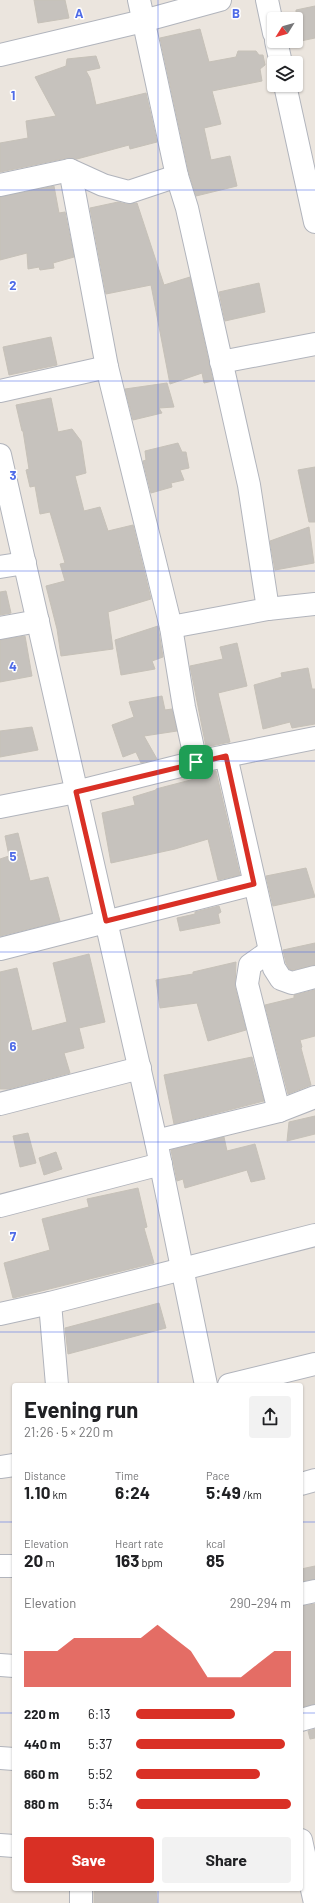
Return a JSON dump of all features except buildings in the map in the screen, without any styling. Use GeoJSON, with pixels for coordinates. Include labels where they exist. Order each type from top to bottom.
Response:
{"type":"FeatureCollection","features":[{"type":"Feature","properties":{"kind":"street"},"geometry":{"type":"LineString","coordinates":[[139,0],[177,176],[187,208],[249,485],[268,610]]}},
{"type":"Feature","properties":{"kind":"street"},"geometry":{"type":"LineString","coordinates":[[0,55],[143,21],[220,0]]}},
{"type":"Feature","properties":{"kind":"street"},"geometry":{"type":"LineString","coordinates":[[267,0],[270,12]]}},
{"type":"Feature","properties":{"kind":"street"},"geometry":{"type":"LineString","coordinates":[[287,92],[315,222]]}},
{"type":"Feature","properties":{"kind":"street"},"geometry":{"type":"LineString","coordinates":[[0,184],[70,170],[103,185],[129,192],[177,176]]}},
{"type":"Feature","properties":{"kind":"street"},"geometry":{"type":"LineString","coordinates":[[70,170],[107,367],[171,627],[184,707],[196,762]]}},
{"type":"Feature","properties":{"kind":"street"},"geometry":{"type":"LineString","coordinates":[[221,362],[315,344]]}},
{"type":"Feature","properties":{"kind":"street"},"geometry":{"type":"LineString","coordinates":[[0,391],[107,367]]}},
{"type":"Feature","properties":{"kind":"street"},"geometry":{"type":"LineString","coordinates":[[0,455],[140,1068],[206,1383]]}},
{"type":"Feature","properties":{"kind":"street"},"geometry":{"type":"LineString","coordinates":[[0,567],[25,563]]}},
{"type":"Feature","properties":{"kind":"street"},"geometry":{"type":"LineString","coordinates":[[171,627],[268,610],[315,604]]}},
{"type":"Feature","properties":{"kind":"street"},"geometry":{"type":"LineString","coordinates":[[0,628],[38,621]]}},
{"type":"Feature","properties":{"kind":"street"},"geometry":{"type":"LineString","coordinates":[[0,807],[76,792],[196,762],[315,738]]}},
{"type":"Feature","properties":{"kind":"street"},"geometry":{"type":"LineString","coordinates":[[226,756],[274,968],[281,979],[292,983],[315,977]]}},
{"type":"Feature","properties":{"kind":"street"},"geometry":{"type":"LineString","coordinates":[[0,949],[254,884]]}},
{"type":"Feature","properties":{"kind":"street"},"geometry":{"type":"LineString","coordinates":[[270,951],[250,965],[247,984],[279,1111]]}},
{"type":"Feature","properties":{"kind":"street"},"geometry":{"type":"LineString","coordinates":[[0,1104],[140,1068]]}},
{"type":"Feature","properties":{"kind":"street"},"geometry":{"type":"LineString","coordinates":[[156,1141],[279,1111],[315,1097]]}},
{"type":"Feature","properties":{"kind":"street"},"geometry":{"type":"LineString","coordinates":[[0,1206],[160,1164]]}},
{"type":"Feature","properties":{"kind":"street"},"geometry":{"type":"LineString","coordinates":[[1,1308],[50,1303],[315,1235]]}},
{"type":"Feature","properties":{"kind":"street"},"geometry":{"type":"LineString","coordinates":[[50,1303],[57,1383]]}},
{"type":"Feature","properties":{"kind":"street"},"geometry":{"type":"LineString","coordinates":[[237,1383],[315,1364]]}},
{"type":"Feature","properties":{"kind":"street"},"geometry":{"type":"LineString","coordinates":[[0,1467],[12,1465]]}},
{"type":"Feature","properties":{"kind":"street"},"geometry":{"type":"LineString","coordinates":[[303,1483],[315,1480]]}},
{"type":"Feature","properties":{"kind":"street"},"geometry":{"type":"LineString","coordinates":[[0,1566],[12,1566]]}},
{"type":"Feature","properties":{"kind":"street"},"geometry":{"type":"LineString","coordinates":[[303,1594],[315,1591]]}},
{"type":"Feature","properties":{"kind":"street"},"geometry":{"type":"LineString","coordinates":[[0,1665],[12,1666]]}},
{"type":"Feature","properties":{"kind":"street"},"geometry":{"type":"LineString","coordinates":[[303,1719],[315,1716]]}},
{"type":"Feature","properties":{"kind":"street"},"geometry":{"type":"LineString","coordinates":[[0,1758],[12,1759]]}},
{"type":"Feature","properties":{"kind":"street"},"geometry":{"type":"LineString","coordinates":[[305,1842],[315,1903]]}},
{"type":"Feature","properties":{"kind":"street"},"geometry":{"type":"LineString","coordinates":[[0,1845],[12,1846]]}},
{"type":"Feature","properties":{"kind":"street"},"geometry":{"type":"LineString","coordinates":[[81,1891],[81,1903]]}},
{"type":"Feature","properties":{"kind":"route"},"geometry":{"type":"LineString","coordinates":[[226,756],[254,884],[106,921],[76,792],[196,762],[226,756]]}}]}
